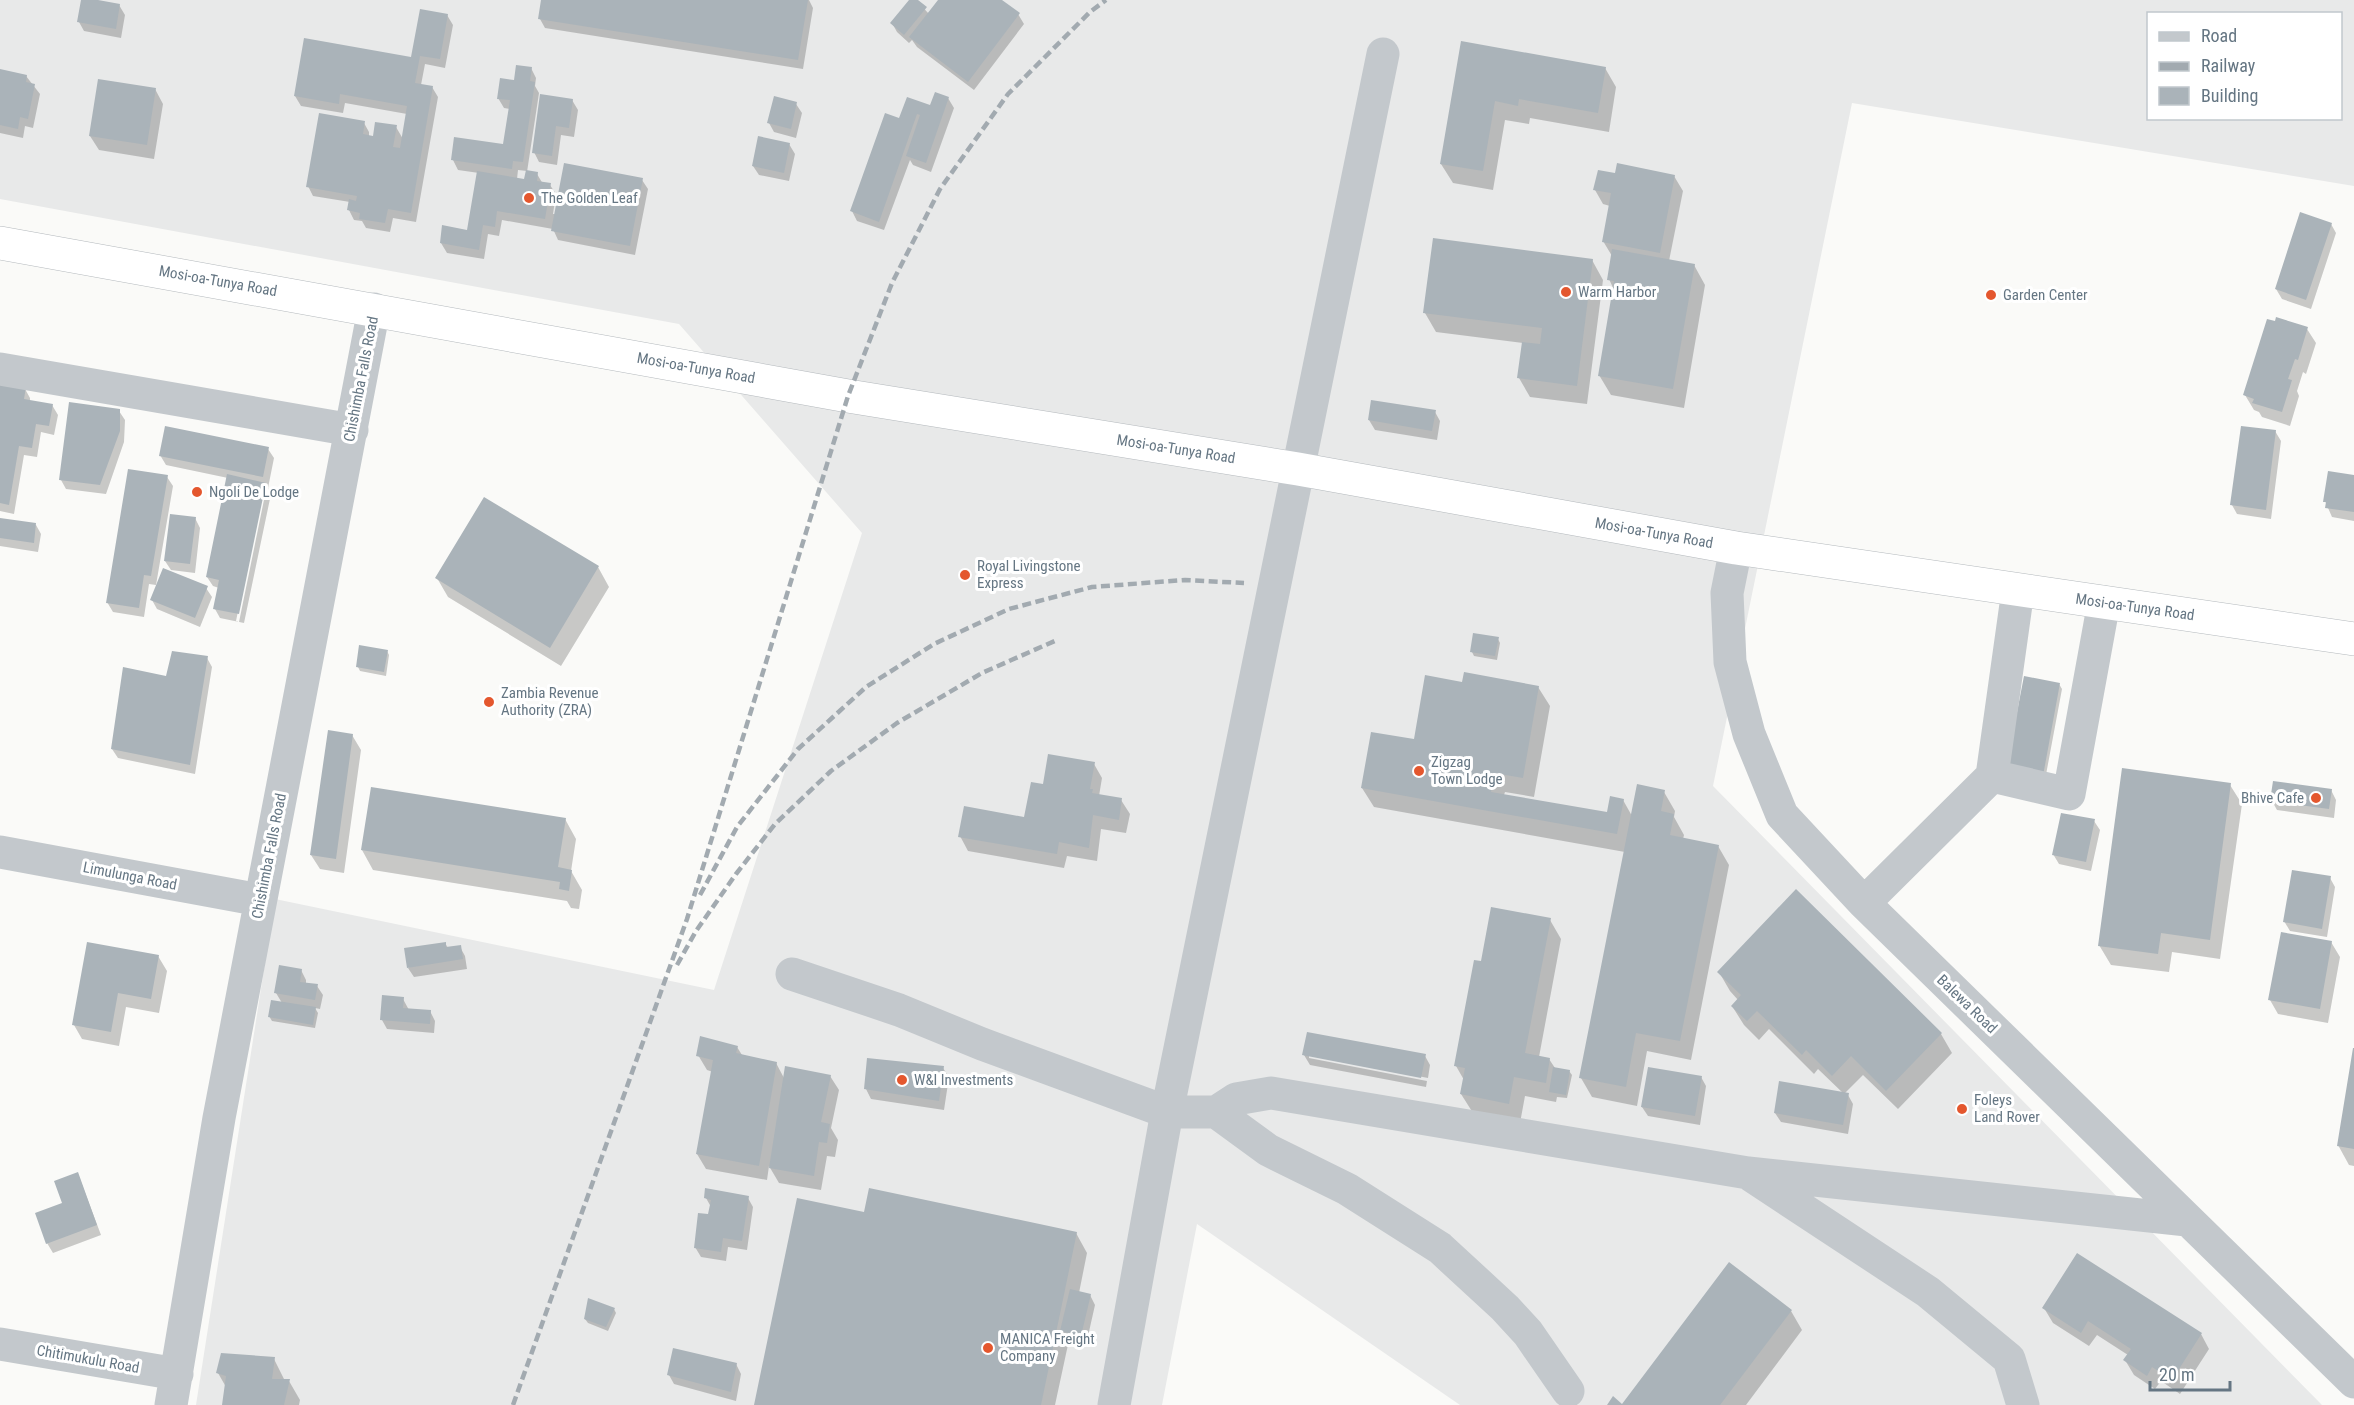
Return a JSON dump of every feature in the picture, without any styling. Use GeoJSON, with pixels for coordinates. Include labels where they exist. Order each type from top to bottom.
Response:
{"type":"FeatureCollection","features":[{"type":"Feature","properties":{"kind":"highway","name":"Mosi-oa-Tunya Road"},"geometry":{"type":"LineString","coordinates":[[0,243],[848,396],[1298,469],[1736,548],[2354,639]]}},
{"type":"Feature","properties":{"kind":"street"},"geometry":{"type":"LineString","coordinates":[[1114,1405],[1167,1112],[1383,54]]}},
{"type":"Feature","properties":{"kind":"street","name":"Chishimba Falls Road"},"geometry":{"type":"LineString","coordinates":[[174,1390],[219,1118],[374,309]]}},
{"type":"Feature","properties":{"kind":"street"},"geometry":{"type":"LineString","coordinates":[[0,369],[352,430]]}},
{"type":"Feature","properties":{"kind":"street","name":"Balewa Road"},"geometry":{"type":"LineString","coordinates":[[1736,548],[1727,593],[1730,662],[1749,734],[1782,815],[1864,903],[2354,1382]]}},
{"type":"Feature","properties":{"kind":"street"},"geometry":{"type":"LineString","coordinates":[[1864,903],[1992,776],[2019,590]]}},
{"type":"Feature","properties":{"kind":"street"},"geometry":{"type":"LineString","coordinates":[[1992,776],[2069,794],[2104,602]]}},
{"type":"Feature","properties":{"kind":"street","name":"Limulunga Road"},"geometry":{"type":"LineString","coordinates":[[0,852],[260,900]]}},
{"type":"Feature","properties":{"kind":"street"},"geometry":{"type":"LineString","coordinates":[[792,974],[899,1010],[1013,1056],[1167,1112],[1216,1112],[1236,1099],[1271,1093],[1748,1173],[2187,1220]]}},
{"type":"Feature","properties":{"kind":"street"},"geometry":{"type":"LineString","coordinates":[[1216,1112],[1268,1150],[1347,1189],[1440,1248],[1505,1308],[1528,1333],[1568,1391]]}},
{"type":"Feature","properties":{"kind":"street"},"geometry":{"type":"LineString","coordinates":[[1748,1173],[1928,1292],[2009,1359],[2023,1405]]}},
{"type":"Feature","properties":{"kind":"street","name":"Chitimukulu Road"},"geometry":{"type":"LineString","coordinates":[[0,1344],[174,1390]]}},
{"type":"Feature","properties":{"kind":"shaded area"},"geometry":{"type":"Polygon","coordinates":[[[0,0],[2354,0],[2354,186],[1852,103],[1713,786],[2322,1405],[1460,1405],[1197,1224],[1162,1405],[196,1405],[275,899],[714,990],[862,533],[679,324],[0,199],[0,0]]]}},
{"type":"Feature","properties":{"kind":"building"},"geometry":{"type":"Polygon","coordinates":[[[81,0],[120,4],[116,29],[77,22],[81,0]]]}},
{"type":"Feature","properties":{"kind":"building"},"geometry":{"type":"Polygon","coordinates":[[[541,0],[808,0],[798,60],[538,19],[541,0]]]}},
{"type":"Feature","properties":{"kind":"building"},"geometry":{"type":"Polygon","coordinates":[[[909,0],[918,0],[927,7],[904,35],[890,23],[909,0]]]}},
{"type":"Feature","properties":{"kind":"building"},"geometry":{"type":"Polygon","coordinates":[[[938,0],[1002,0],[1020,13],[968,82],[909,37],[938,0]]]}},
{"type":"Feature","properties":{"kind":"building"},"geometry":{"type":"Polygon","coordinates":[[[420,9],[448,14],[440,59],[420,56],[415,83],[433,86],[411,213],[388,209],[385,223],[359,219],[360,213],[347,210],[349,199],[356,201],[357,196],[306,187],[319,113],[365,121],[363,134],[373,136],[375,122],[397,125],[393,147],[400,148],[407,106],[340,94],[339,104],[294,96],[304,38],[411,57],[420,9]]]}},
{"type":"Feature","properties":{"kind":"building"},"geometry":{"type":"Polygon","coordinates":[[[1461,41],[1606,67],[1598,113],[1519,99],[1518,106],[1495,101],[1483,171],[1440,164],[1461,41]]]}},
{"type":"Feature","properties":{"kind":"building"},"geometry":{"type":"Polygon","coordinates":[[[516,65],[532,67],[530,81],[535,82],[523,162],[513,161],[512,169],[451,160],[454,137],[503,144],[510,100],[497,99],[500,78],[514,80],[516,65]]]}},
{"type":"Feature","properties":{"kind":"building"},"geometry":{"type":"Polygon","coordinates":[[[0,69],[27,75],[26,82],[35,84],[28,119],[20,117],[18,129],[0,125],[0,69]]]}},
{"type":"Feature","properties":{"kind":"building"},"geometry":{"type":"Polygon","coordinates":[[[98,79],[156,88],[147,145],[89,136],[98,79]]]}},
{"type":"Feature","properties":{"kind":"building"},"geometry":{"type":"Polygon","coordinates":[[[935,92],[949,97],[926,163],[906,156],[920,115],[917,114],[879,222],[850,211],[885,113],[899,118],[907,97],[930,105],[935,92]]]}},
{"type":"Feature","properties":{"kind":"building"},"geometry":{"type":"Polygon","coordinates":[[[540,94],[573,99],[569,128],[556,126],[552,156],[532,153],[540,94]]]}},
{"type":"Feature","properties":{"kind":"building"},"geometry":{"type":"Polygon","coordinates":[[[774,96],[797,102],[791,129],[767,123],[774,96]]]}},
{"type":"Feature","properties":{"kind":"building"},"geometry":{"type":"Polygon","coordinates":[[[758,136],[790,143],[784,173],[752,166],[758,136]]]}},
{"type":"Feature","properties":{"kind":"building"},"geometry":{"type":"Polygon","coordinates":[[[564,163],[643,178],[630,246],[551,231],[564,163]]]}},
{"type":"Feature","properties":{"kind":"building"},"geometry":{"type":"Polygon","coordinates":[[[1617,163],[1675,175],[1660,253],[1602,242],[1611,193],[1593,190],[1598,170],[1615,173],[1617,163]]]}},
{"type":"Feature","properties":{"kind":"building"},"geometry":{"type":"Polygon","coordinates":[[[526,170],[538,172],[537,181],[551,183],[545,219],[497,211],[495,227],[483,225],[479,250],[440,243],[442,225],[467,230],[477,171],[524,179],[526,170]]]}},
{"type":"Feature","properties":{"kind":"building"},"geometry":{"type":"Polygon","coordinates":[[[2300,212],[2332,223],[2306,300],[2275,289],[2300,212]]]}},
{"type":"Feature","properties":{"kind":"building"},"geometry":{"type":"Polygon","coordinates":[[[1433,238],[1593,259],[1577,386],[1517,378],[1522,342],[1540,344],[1542,328],[1423,313],[1433,238]]]}},
{"type":"Feature","properties":{"kind":"building"},"geometry":{"type":"Polygon","coordinates":[[[1612,249],[1695,264],[1673,389],[1598,376],[1614,281],[1607,280],[1612,249]]]}},
{"type":"Feature","properties":{"kind":"building"},"geometry":{"type":"Polygon","coordinates":[[[2276,317],[2308,327],[2298,360],[2295,359],[2288,379],[2292,380],[2282,412],[2252,403],[2254,399],[2243,395],[2267,319],[2275,321],[2276,317]]]}},
{"type":"Feature","properties":{"kind":"building"},"geometry":{"type":"Polygon","coordinates":[[[0,383],[26,387],[24,399],[53,404],[49,426],[36,424],[32,448],[19,446],[9,505],[0,503],[0,383]]]}},
{"type":"Feature","properties":{"kind":"building"},"geometry":{"type":"Polygon","coordinates":[[[1371,400],[1436,410],[1432,431],[1368,420],[1371,400]]]}},
{"type":"Feature","properties":{"kind":"building"},"geometry":{"type":"Polygon","coordinates":[[[69,402],[120,409],[120,431],[100,485],[59,480],[69,402]]]}},
{"type":"Feature","properties":{"kind":"building"},"geometry":{"type":"Polygon","coordinates":[[[165,426],[269,447],[263,477],[159,456],[165,426]]]}},
{"type":"Feature","properties":{"kind":"building"},"geometry":{"type":"Polygon","coordinates":[[[2241,426],[2276,430],[2266,510],[2230,505],[2241,426]]]}},
{"type":"Feature","properties":{"kind":"building"},"geometry":{"type":"Polygon","coordinates":[[[128,469],[168,475],[151,576],[144,575],[139,608],[106,603],[128,469]]]}},
{"type":"Feature","properties":{"kind":"building"},"geometry":{"type":"Polygon","coordinates":[[[2328,471],[2354,475],[2354,512],[2325,508],[2326,502],[2323,502],[2328,471]]]}},
{"type":"Feature","properties":{"kind":"building"},"geometry":{"type":"Polygon","coordinates":[[[227,474],[266,483],[239,614],[213,609],[219,580],[206,577],[227,474]]]}},
{"type":"Feature","properties":{"kind":"building"},"geometry":{"type":"Polygon","coordinates":[[[484,497],[599,566],[550,648],[435,578],[484,497]]]}},
{"type":"Feature","properties":{"kind":"building"},"geometry":{"type":"Polygon","coordinates":[[[170,514],[196,517],[190,564],[164,561],[170,514]]]}},
{"type":"Feature","properties":{"kind":"building"},"geometry":{"type":"Polygon","coordinates":[[[0,518],[36,523],[34,543],[0,538],[0,518]]]}},
{"type":"Feature","properties":{"kind":"building"},"geometry":{"type":"Polygon","coordinates":[[[163,568],[208,586],[195,618],[150,600],[163,568]]]}},
{"type":"Feature","properties":{"kind":"building"},"geometry":{"type":"Polygon","coordinates":[[[1473,633],[1499,637],[1495,656],[1470,652],[1473,633]]]}},
{"type":"Feature","properties":{"kind":"building"},"geometry":{"type":"Polygon","coordinates":[[[359,645],[388,650],[384,672],[356,667],[359,645]]]}},
{"type":"Feature","properties":{"kind":"building"},"geometry":{"type":"Polygon","coordinates":[[[172,651],[208,656],[190,765],[111,749],[123,667],[166,676],[172,651]]]}},
{"type":"Feature","properties":{"kind":"building"},"geometry":{"type":"Polygon","coordinates":[[[1464,672],[1539,686],[1523,778],[1494,773],[1491,792],[1607,812],[1610,796],[1624,799],[1617,834],[1361,788],[1371,732],[1414,739],[1425,675],[1462,682],[1464,672]]]}},
{"type":"Feature","properties":{"kind":"building"},"geometry":{"type":"Polygon","coordinates":[[[2024,676],[2060,683],[2043,776],[2006,769],[2024,676]]]}},
{"type":"Feature","properties":{"kind":"building"},"geometry":{"type":"Polygon","coordinates":[[[328,730],[353,734],[336,859],[310,855],[328,730]]]}},
{"type":"Feature","properties":{"kind":"building"},"geometry":{"type":"Polygon","coordinates":[[[1048,754],[1095,762],[1090,789],[1093,789],[1092,793],[1122,798],[1119,820],[1093,815],[1089,848],[1059,842],[1057,854],[958,837],[964,806],[1024,817],[1031,782],[1043,784],[1048,754]]]}},
{"type":"Feature","properties":{"kind":"building"},"geometry":{"type":"Polygon","coordinates":[[[2122,768],[2231,783],[2210,940],[2161,933],[2158,954],[2098,946],[2122,768]]]}},
{"type":"Feature","properties":{"kind":"building"},"geometry":{"type":"Polygon","coordinates":[[[2273,781],[2332,789],[2329,809],[2270,801],[2273,781]]]}},
{"type":"Feature","properties":{"kind":"building"},"geometry":{"type":"Polygon","coordinates":[[[1637,784],[1665,790],[1661,811],[1674,814],[1670,835],[1719,845],[1680,1041],[1636,1033],[1626,1087],[1579,1078],[1637,784]]]}},
{"type":"Feature","properties":{"kind":"building"},"geometry":{"type":"Polygon","coordinates":[[[371,787],[566,818],[558,867],[572,870],[569,891],[559,889],[560,882],[361,850],[371,787]]]}},
{"type":"Feature","properties":{"kind":"building"},"geometry":{"type":"Polygon","coordinates":[[[2061,813],[2095,819],[2086,862],[2052,855],[2061,813]]]}},
{"type":"Feature","properties":{"kind":"building"},"geometry":{"type":"Polygon","coordinates":[[[2292,870],[2331,876],[2322,929],[2283,922],[2292,870]]]}},
{"type":"Feature","properties":{"kind":"building"},"geometry":{"type":"Polygon","coordinates":[[[1796,889],[1942,1033],[1886,1091],[1851,1056],[1832,1076],[1806,1050],[1802,1055],[1757,1011],[1747,1021],[1731,1006],[1741,995],[1717,972],[1796,889]]]}},
{"type":"Feature","properties":{"kind":"building"},"geometry":{"type":"Polygon","coordinates":[[[1491,907],[1551,918],[1525,1053],[1550,1058],[1546,1083],[1514,1077],[1509,1104],[1460,1094],[1465,1068],[1454,1066],[1474,960],[1481,961],[1491,907]]]}},
{"type":"Feature","properties":{"kind":"building"},"geometry":{"type":"Polygon","coordinates":[[[2281,932],[2332,941],[2320,1009],[2268,1000],[2281,932]]]}},
{"type":"Feature","properties":{"kind":"building"},"geometry":{"type":"Polygon","coordinates":[[[87,942],[159,955],[151,999],[118,993],[111,1032],[72,1025],[87,942]]]}},
{"type":"Feature","properties":{"kind":"building"},"geometry":{"type":"Polygon","coordinates":[[[446,942],[446,947],[461,945],[463,959],[407,968],[404,948],[446,942]]]}},
{"type":"Feature","properties":{"kind":"building"},"geometry":{"type":"Polygon","coordinates":[[[279,965],[302,969],[300,982],[318,984],[315,1000],[274,993],[279,965]]]}},
{"type":"Feature","properties":{"kind":"building"},"geometry":{"type":"Polygon","coordinates":[[[382,995],[404,997],[403,1008],[431,1010],[430,1024],[380,1020],[382,995]]]}},
{"type":"Feature","properties":{"kind":"building"},"geometry":{"type":"Polygon","coordinates":[[[271,1000],[316,1007],[313,1025],[268,1017],[271,1000]]]}},
{"type":"Feature","properties":{"kind":"building"},"geometry":{"type":"Polygon","coordinates":[[[1307,1032],[1426,1054],[1421,1078],[1302,1055],[1307,1032]]]}},
{"type":"Feature","properties":{"kind":"building"},"geometry":{"type":"Polygon","coordinates":[[[700,1036],[738,1046],[736,1053],[777,1062],[759,1166],[696,1154],[713,1060],[696,1056],[700,1036]]]}},
{"type":"Feature","properties":{"kind":"building"},"geometry":{"type":"Polygon","coordinates":[[[2354,1048],[2354,1149],[2337,1146],[2354,1048]]]}},
{"type":"Feature","properties":{"kind":"building"},"geometry":{"type":"Polygon","coordinates":[[[867,1058],[944,1066],[939,1101],[864,1089],[867,1058]]]}},
{"type":"Feature","properties":{"kind":"building"},"geometry":{"type":"Polygon","coordinates":[[[785,1066],[831,1075],[821,1122],[830,1124],[827,1143],[819,1142],[814,1176],[769,1168],[785,1066]]]}},
{"type":"Feature","properties":{"kind":"building"},"geometry":{"type":"Polygon","coordinates":[[[1553,1067],[1570,1070],[1566,1095],[1549,1092],[1553,1067]]]}},
{"type":"Feature","properties":{"kind":"building"},"geometry":{"type":"Polygon","coordinates":[[[1648,1067],[1702,1076],[1695,1116],[1641,1107],[1648,1067]]]}},
{"type":"Feature","properties":{"kind":"building"},"geometry":{"type":"Polygon","coordinates":[[[1779,1081],[1849,1093],[1843,1125],[1774,1113],[1779,1081]]]}},
{"type":"Feature","properties":{"kind":"building"},"geometry":{"type":"Polygon","coordinates":[[[78,1172],[97,1225],[46,1244],[35,1213],[62,1203],[54,1181],[78,1172]]]}},
{"type":"Feature","properties":{"kind":"building"},"geometry":{"type":"Polygon","coordinates":[[[705,1188],[749,1196],[742,1241],[723,1238],[721,1252],[694,1248],[698,1213],[708,1214],[711,1200],[704,1198],[705,1188]]]}},
{"type":"Feature","properties":{"kind":"building"},"geometry":{"type":"Polygon","coordinates":[[[869,1188],[1077,1232],[1041,1405],[754,1405],[797,1198],[864,1212],[869,1188]]]}},
{"type":"Feature","properties":{"kind":"building"},"geometry":{"type":"Polygon","coordinates":[[[2077,1253],[2202,1333],[2172,1380],[2152,1367],[2147,1376],[2123,1360],[2131,1349],[2088,1321],[2081,1333],[2042,1308],[2077,1253]]]}},
{"type":"Feature","properties":{"kind":"building"},"geometry":{"type":"Polygon","coordinates":[[[1729,1262],[1792,1310],[1720,1405],[1607,1405],[1613,1396],[1622,1404],[1729,1262]]]}},
{"type":"Feature","properties":{"kind":"building"},"geometry":{"type":"Polygon","coordinates":[[[1070,1289],[1091,1294],[1081,1336],[1060,1331],[1070,1289]]]}},
{"type":"Feature","properties":{"kind":"building"},"geometry":{"type":"Polygon","coordinates":[[[588,1298],[615,1308],[606,1327],[584,1319],[588,1298]]]}},
{"type":"Feature","properties":{"kind":"building"},"geometry":{"type":"Polygon","coordinates":[[[673,1348],[737,1363],[731,1392],[667,1375],[673,1348]]]}},
{"type":"Feature","properties":{"kind":"building"},"geometry":{"type":"Polygon","coordinates":[[[221,1353],[275,1357],[272,1379],[290,1379],[284,1405],[222,1405],[226,1376],[216,1373],[221,1353]]]}},
{"type":"Feature","properties":{"kind":"railway"},"geometry":{"type":"LineString","coordinates":[[513,1405],[687,919],[848,396],[892,283],[940,189],[1008,94],[1090,12],[1106,0]]}},
{"type":"Feature","properties":{"kind":"railway"},"geometry":{"type":"LineString","coordinates":[[700,895],[737,827],[798,749],[866,687],[934,644],[1009,609],[1092,587],[1185,580],[1244,583]]}},
{"type":"Feature","properties":{"kind":"railway"},"geometry":{"type":"LineString","coordinates":[[677,965],[696,931],[775,824],[831,771],[897,723],[982,673],[1057,640]]}},
{"type":"Feature","properties":{"kind":"place","name":"The Golden Leaf"},"geometry":{"type":"Point","coordinates":[529,198]}},
{"type":"Feature","properties":{"kind":"place","name":"Warm Harbor"},"geometry":{"type":"Point","coordinates":[1566,292]}},
{"type":"Feature","properties":{"kind":"place","name":"Garden Center"},"geometry":{"type":"Point","coordinates":[1991,295]}},
{"type":"Feature","properties":{"kind":"place","name":"Ngoli De Lodge"},"geometry":{"type":"Point","coordinates":[197,492]}},
{"type":"Feature","properties":{"kind":"place","name":"Royal Livingstone Express"},"geometry":{"type":"Point","coordinates":[965,575]}},
{"type":"Feature","properties":{"kind":"place","name":"Zambia Revenue Authority (ZRA)"},"geometry":{"type":"Point","coordinates":[489,702]}},
{"type":"Feature","properties":{"kind":"place","name":"Zigzag Town Lodge"},"geometry":{"type":"Point","coordinates":[1419,771]}},
{"type":"Feature","properties":{"kind":"place","name":"Bhive Cafe"},"geometry":{"type":"Point","coordinates":[2316,798]}},
{"type":"Feature","properties":{"kind":"place","name":"W&I Investments"},"geometry":{"type":"Point","coordinates":[902,1080]}},
{"type":"Feature","properties":{"kind":"place","name":"Foleys Land Rover"},"geometry":{"type":"Point","coordinates":[1962,1109]}},
{"type":"Feature","properties":{"kind":"place","name":"MANICA Freight Company"},"geometry":{"type":"Point","coordinates":[988,1348]}}]}
